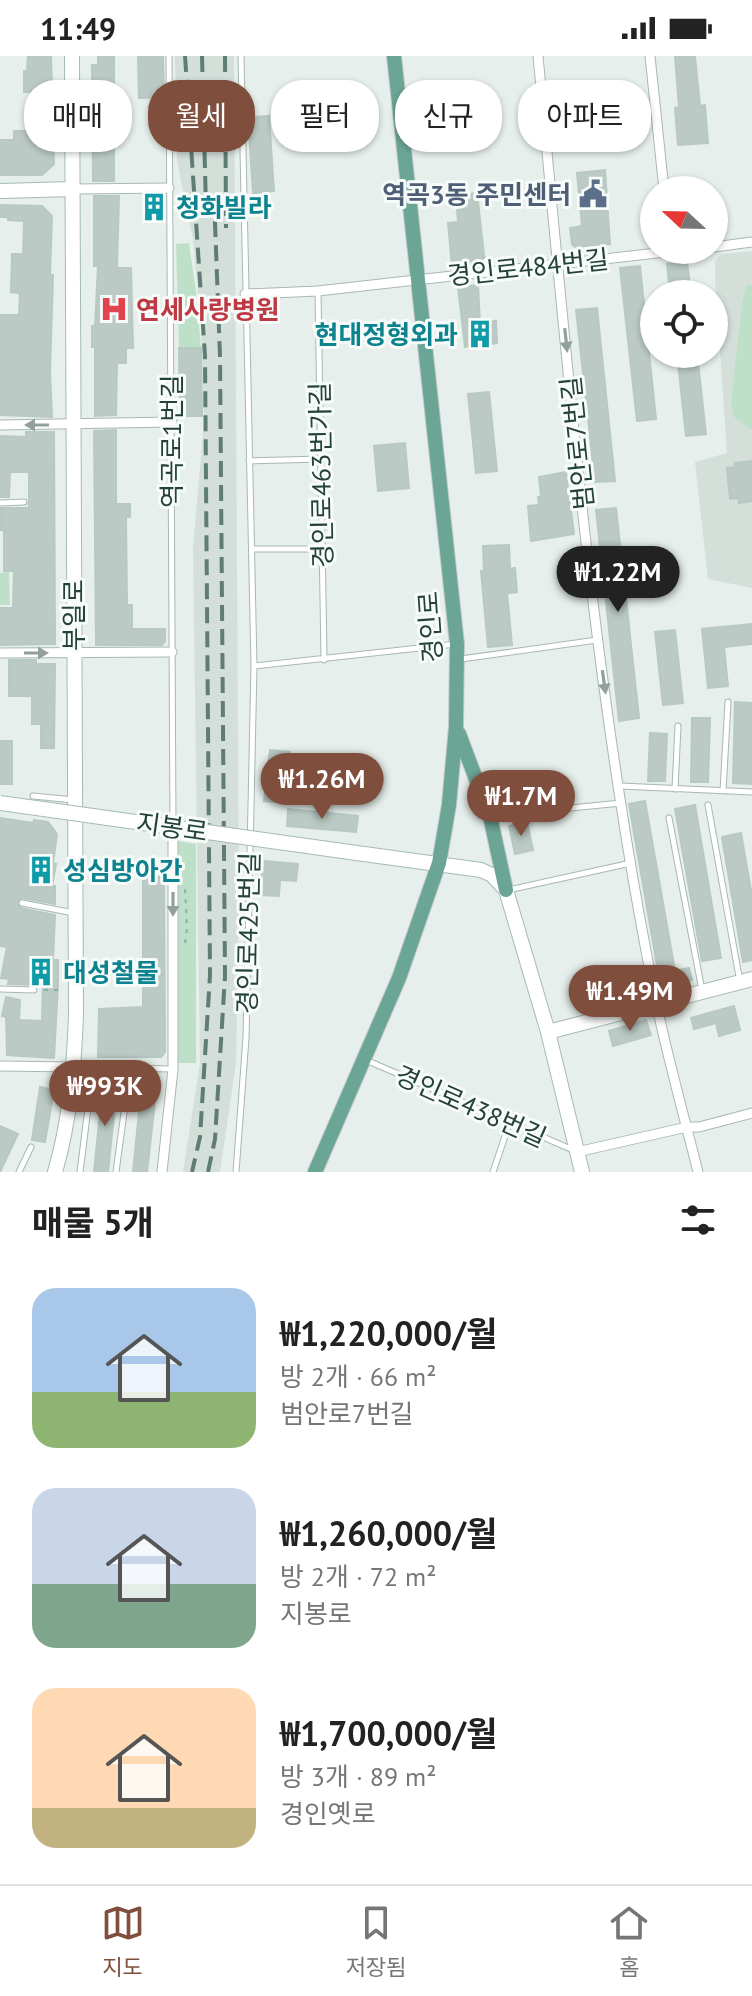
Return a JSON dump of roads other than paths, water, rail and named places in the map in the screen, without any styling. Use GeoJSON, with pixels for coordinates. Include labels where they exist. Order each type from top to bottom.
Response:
{"type":"FeatureCollection","features":[{"type":"Feature","properties":{"kind":"main road","name":"경인로"},"geometry":{"type":"LineString","coordinates":[[315,1172],[399,978],[439,863],[449,805],[456,727],[457,652],[394,56]]}},
{"type":"Feature","properties":{"kind":"main road"},"geometry":{"type":"LineString","coordinates":[[456,727],[490,816],[506,890]]}},
{"type":"Feature","properties":{"kind":"street","name":"부일로"},"geometry":{"type":"LineString","coordinates":[[55,1172],[63,1146],[74,1067],[72,56]]}},
{"type":"Feature","properties":{"kind":"street","name":"범안로7번길"},"geometry":{"type":"LineString","coordinates":[[538,56],[598,640],[656,1004],[698,1172]]}},
{"type":"Feature","properties":{"kind":"street"},"geometry":{"type":"LineString","coordinates":[[650,56],[663,176]]}},
{"type":"Feature","properties":{"kind":"street"},"geometry":{"type":"LineString","coordinates":[[0,191],[169,188]]}},
{"type":"Feature","properties":{"kind":"street"},"geometry":{"type":"LineString","coordinates":[[728,245],[752,242]]}},
{"type":"Feature","properties":{"kind":"street","name":"경인로484번길"},"geometry":{"type":"LineString","coordinates":[[245,294],[318,291],[419,279],[486,266],[558,263],[640,254]]}},
{"type":"Feature","properties":{"kind":"street"},"geometry":{"type":"LineString","coordinates":[[0,425],[172,422]]}},
{"type":"Feature","properties":{"kind":"street"},"geometry":{"type":"LineString","coordinates":[[0,653],[172,652]]}},
{"type":"Feature","properties":{"kind":"street","name":"지봉로"},"geometry":{"type":"LineString","coordinates":[[0,807],[439,863],[481,870],[492,875],[506,890]]}},
{"type":"Feature","properties":{"kind":"street"},"geometry":{"type":"LineString","coordinates":[[162,1172],[173,1069],[173,826]]}},
{"type":"Feature","properties":{"kind":"street"},"geometry":{"type":"LineString","coordinates":[[506,890],[548,1032],[582,1172]]}},
{"type":"Feature","properties":{"kind":"street"},"geometry":{"type":"LineString","coordinates":[[548,1032],[746,981]]}},
{"type":"Feature","properties":{"kind":"street"},"geometry":{"type":"LineString","coordinates":[[0,1066],[74,1067]]}},
{"type":"Feature","properties":{"kind":"street"},"geometry":{"type":"LineString","coordinates":[[577,1152],[752,1113]]}},
{"type":"Feature","properties":{"kind":"lane","name":"역곡로1번길"},"geometry":{"type":"LineString","coordinates":[[169,56],[173,826]]}},
{"type":"Feature","properties":{"kind":"lane","name":"경인로425번길"},"geometry":{"type":"LineString","coordinates":[[236,1172],[246,1038],[254,666],[241,56]]}},
{"type":"Feature","properties":{"kind":"lane","name":"경인로463번가길"},"geometry":{"type":"LineString","coordinates":[[318,291],[324,660]]}},
{"type":"Feature","properties":{"kind":"lane"},"geometry":{"type":"LineString","coordinates":[[249,461],[322,459]]}},
{"type":"Feature","properties":{"kind":"lane"},"geometry":{"type":"LineString","coordinates":[[0,503],[24,502]]}},
{"type":"Feature","properties":{"kind":"lane"},"geometry":{"type":"LineString","coordinates":[[252,549],[322,549]]}},
{"type":"Feature","properties":{"kind":"lane"},"geometry":{"type":"LineString","coordinates":[[254,666],[598,640]]}},
{"type":"Feature","properties":{"kind":"lane"},"geometry":{"type":"LineString","coordinates":[[723,791],[728,702]]}},
{"type":"Feature","properties":{"kind":"lane"},"geometry":{"type":"LineString","coordinates":[[675,789],[678,726]]}},
{"type":"Feature","properties":{"kind":"lane"},"geometry":{"type":"LineString","coordinates":[[619,786],[752,792]]}},
{"type":"Feature","properties":{"kind":"lane"},"geometry":{"type":"LineString","coordinates":[[33,796],[75,801]]}},
{"type":"Feature","properties":{"kind":"lane"},"geometry":{"type":"LineString","coordinates":[[490,816],[622,803]]}},
{"type":"Feature","properties":{"kind":"lane"},"geometry":{"type":"LineString","coordinates":[[708,805],[746,981]]}},
{"type":"Feature","properties":{"kind":"lane"},"geometry":{"type":"LineString","coordinates":[[0,807],[75,821]]}},
{"type":"Feature","properties":{"kind":"lane"},"geometry":{"type":"LineString","coordinates":[[669,818],[703,992]]}},
{"type":"Feature","properties":{"kind":"lane"},"geometry":{"type":"LineString","coordinates":[[506,890],[632,863]]}},
{"type":"Feature","properties":{"kind":"lane"},"geometry":{"type":"LineString","coordinates":[[22,903],[75,914]]}},
{"type":"Feature","properties":{"kind":"lane"},"geometry":{"type":"LineString","coordinates":[[0,989],[34,990]]}},
{"type":"Feature","properties":{"kind":"lane","name":"경인로438번길"},"geometry":{"type":"LineString","coordinates":[[365,1059],[577,1152]]}},
{"type":"Feature","properties":{"kind":"lane"},"geometry":{"type":"LineString","coordinates":[[74,1067],[173,1069]]}},
{"type":"Feature","properties":{"kind":"lane"},"geometry":{"type":"LineString","coordinates":[[80,1172],[93,1068]]}},
{"type":"Feature","properties":{"kind":"lane"},"geometry":{"type":"LineString","coordinates":[[106,1068],[128,1083],[116,1172]]}},
{"type":"Feature","properties":{"kind":"lane"},"geometry":{"type":"LineString","coordinates":[[493,1172],[509,1123]]}},
{"type":"Feature","properties":{"kind":"lane"},"geometry":{"type":"LineString","coordinates":[[19,1172],[31,1147]]}},
{"type":"Feature","properties":{"kind":"railway"},"geometry":{"type":"LineString","coordinates":[[185,56],[205,356],[210,975],[200,1137],[192,1172]]}},
{"type":"Feature","properties":{"kind":"railway"},"geometry":{"type":"LineString","coordinates":[[202,56],[206,208]]}},
{"type":"Feature","properties":{"kind":"railway"},"geometry":{"type":"LineString","coordinates":[[225,56],[226,228]]}},
{"type":"Feature","properties":{"kind":"railway"},"geometry":{"type":"LineString","coordinates":[[208,1172],[215,1139],[225,976],[220,356],[214,196]]}},
{"type":"Feature","properties":{"kind":"place","name":"역곡3동 주민센터"},"geometry":{"type":"Point","coordinates":[593,194]}},
{"type":"Feature","properties":{"kind":"place","name":"청화빌라"},"geometry":{"type":"Point","coordinates":[154,207]}},
{"type":"Feature","properties":{"kind":"place","name":"연세사랑병원"},"geometry":{"type":"Point","coordinates":[114,309]}},
{"type":"Feature","properties":{"kind":"place","name":"현대정형외과"},"geometry":{"type":"Point","coordinates":[480,334]}},
{"type":"Feature","properties":{"kind":"place","name":"성심방아간"},"geometry":{"type":"Point","coordinates":[41,870]}},
{"type":"Feature","properties":{"kind":"place","name":"대성철물"},"geometry":{"type":"Point","coordinates":[41,972]}}]}
